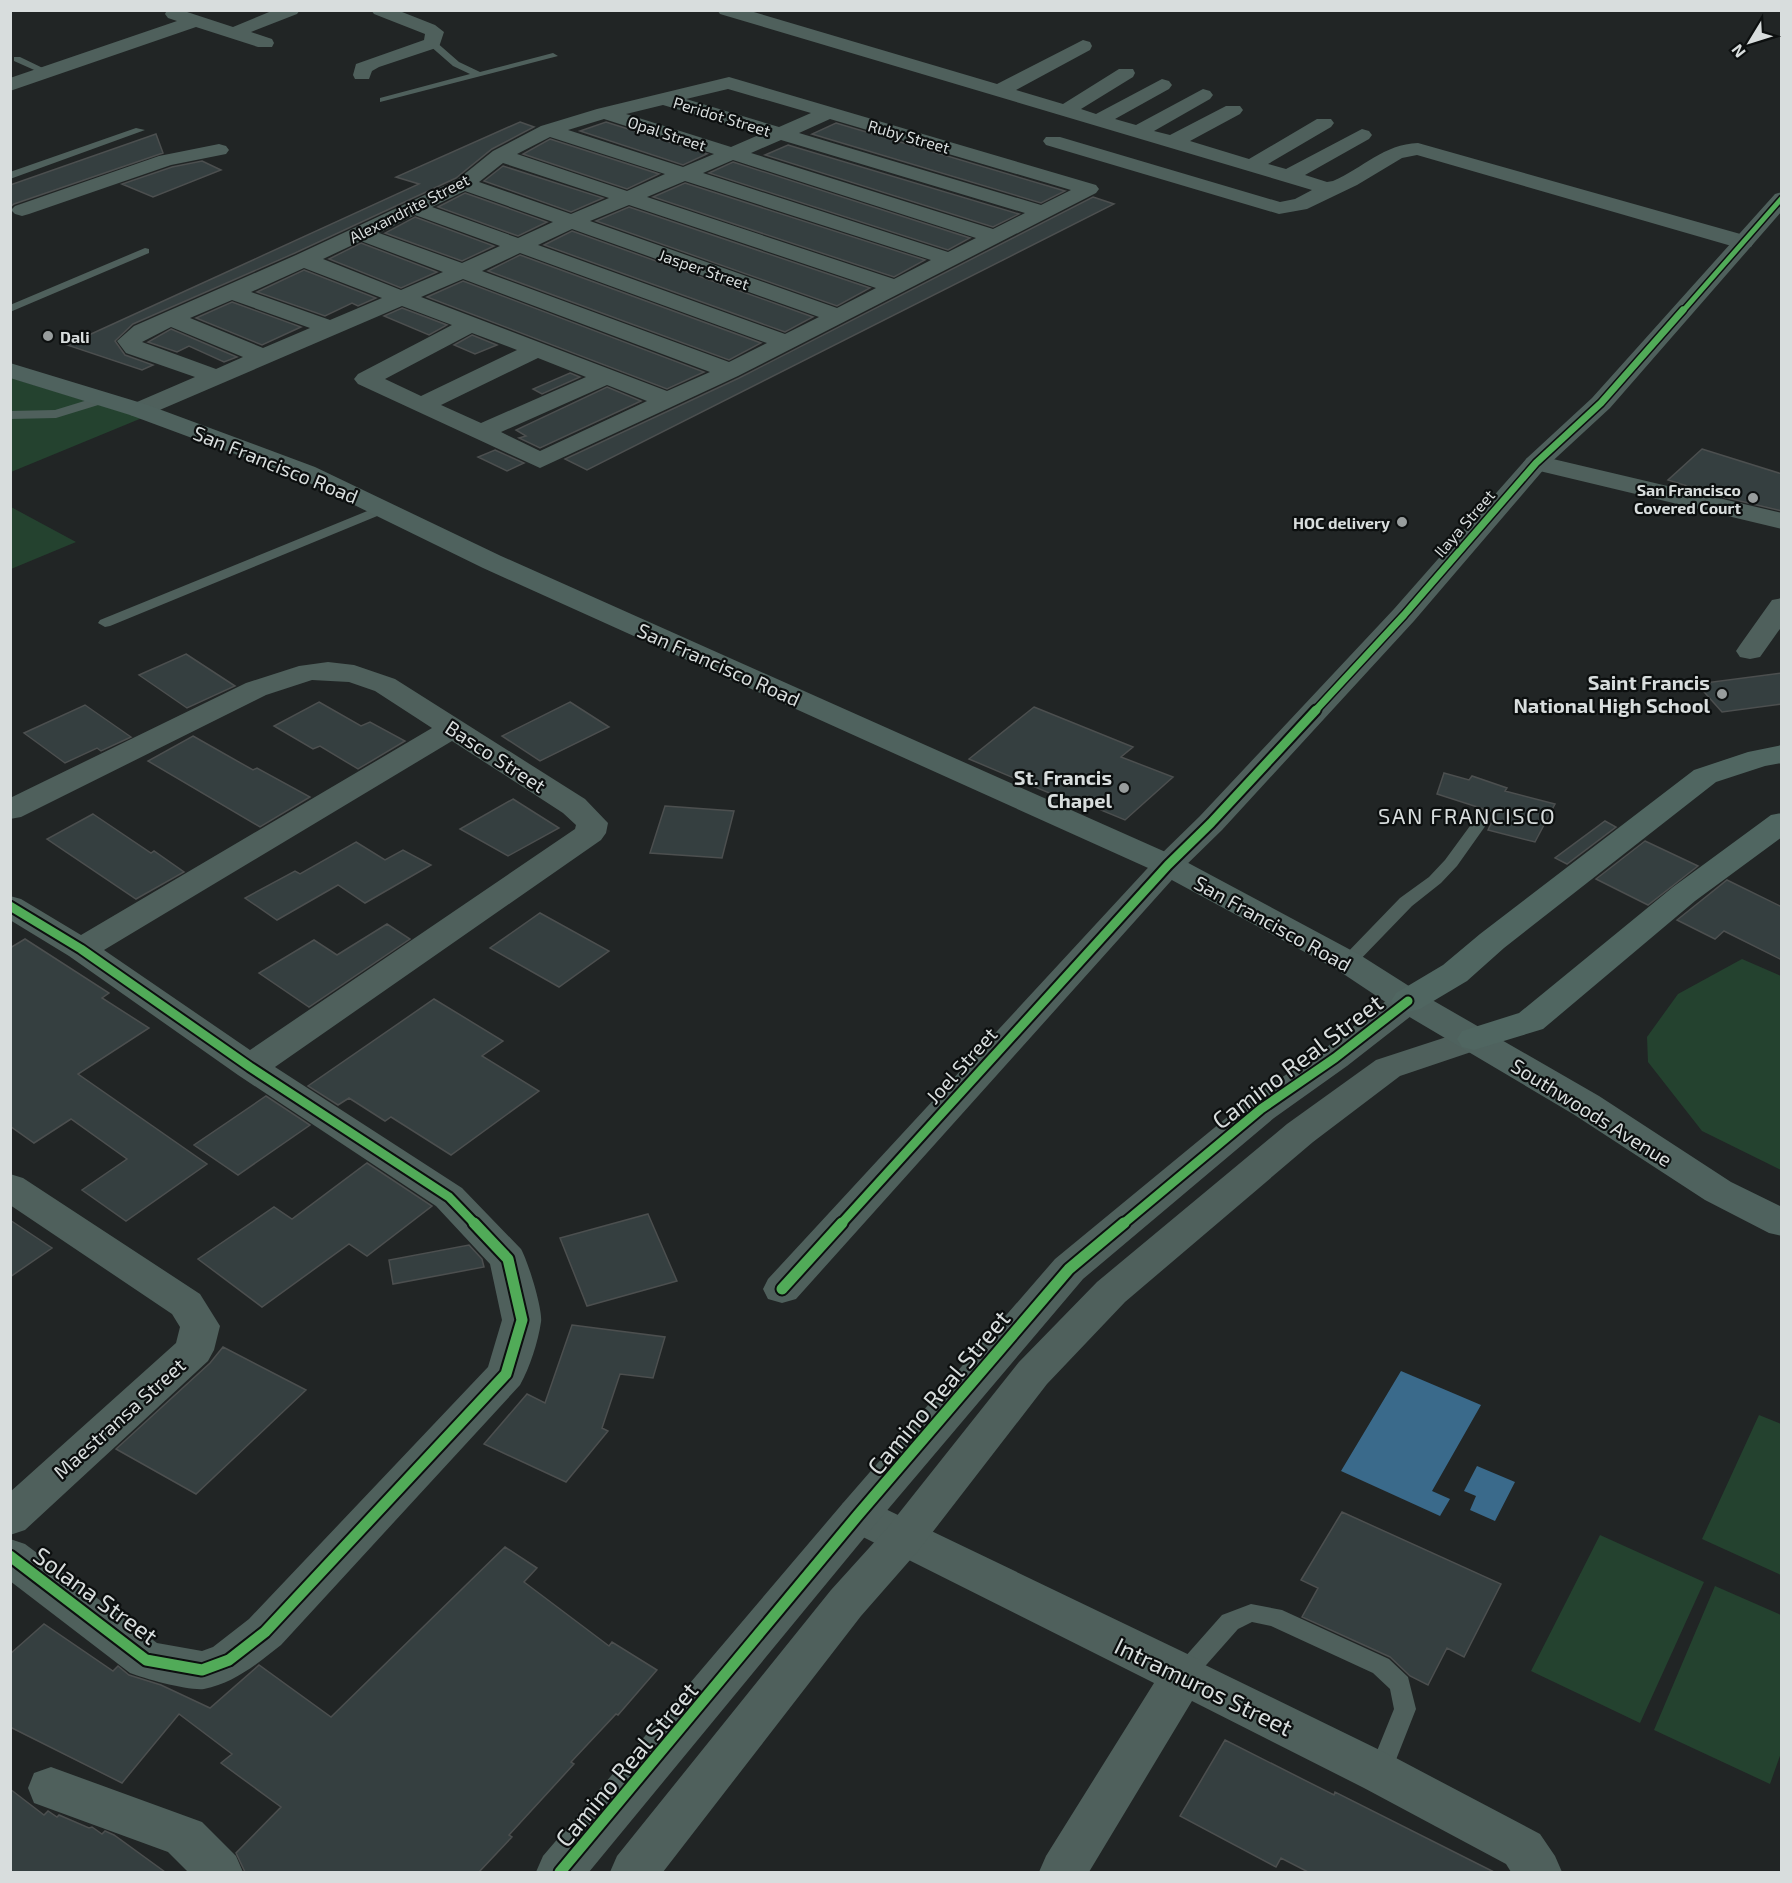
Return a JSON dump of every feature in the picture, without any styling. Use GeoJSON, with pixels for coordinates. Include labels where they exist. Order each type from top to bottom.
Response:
{"type":"FeatureCollection","features":[{"type":"Feature","properties":{"kind":"highway"},"geometry":{"type":"LineString","coordinates":[[1408,1001],[1455,973],[1492,941],[1705,776],[1759,758],[1782,754]]}},
{"type":"Feature","properties":{"kind":"highway"},"geometry":{"type":"LineString","coordinates":[[1474,1039],[1531,1021],[1684,894],[1782,822]]}},
{"type":"Feature","properties":{"kind":"main road","name":"San Francisco Road"},"geometry":{"type":"LineString","coordinates":[[10,370],[139,410],[306,472],[492,562],[1168,865],[1347,962],[1408,1001]]}},
{"type":"Feature","properties":{"kind":"main road","name":"Southwoods Avenue"},"geometry":{"type":"LineString","coordinates":[[1408,1001],[1586,1105],[1718,1191],[1780,1222]]}},
{"type":"Feature","properties":{"kind":"street"},"geometry":{"type":"LineString","coordinates":[[233,33],[291,10]]}},
{"type":"Feature","properties":{"kind":"street"},"geometry":{"type":"LineString","coordinates":[[362,75],[363,68],[372,63],[432,43],[435,32],[380,10]]}},
{"type":"Feature","properties":{"kind":"street"},"geometry":{"type":"LineString","coordinates":[[726,10],[1251,166],[1334,188]]}},
{"type":"Feature","properties":{"kind":"street"},"geometry":{"type":"LineString","coordinates":[[166,11],[265,43]]}},
{"type":"Feature","properties":{"kind":"street"},"geometry":{"type":"LineString","coordinates":[[10,85],[44,71],[195,21]]}},
{"type":"Feature","properties":{"kind":"street"},"geometry":{"type":"LineString","coordinates":[[999,91],[1083,46]]}},
{"type":"Feature","properties":{"kind":"street"},"geometry":{"type":"LineString","coordinates":[[1066,110],[1126,73]]}},
{"type":"Feature","properties":{"kind":"street","name":"Alexandrite Street"},"geometry":{"type":"LineString","coordinates":[[217,377],[134,348],[129,341],[142,331],[304,260],[464,184],[500,155],[548,130],[604,113],[729,83]]}},
{"type":"Feature","properties":{"kind":"street","name":"Ruby Street"},"geometry":{"type":"LineString","coordinates":[[729,83],[1089,189],[1043,212]]}},
{"type":"Feature","properties":{"kind":"street"},"geometry":{"type":"LineString","coordinates":[[1099,120],[1162,85]]}},
{"type":"Feature","properties":{"kind":"street"},"geometry":{"type":"LineString","coordinates":[[1138,132],[1203,95]]}},
{"type":"Feature","properties":{"kind":"street","name":"Peridot Street"},"geometry":{"type":"LineString","coordinates":[[664,99],[1043,212]]}},
{"type":"Feature","properties":{"kind":"street"},"geometry":{"type":"LineString","coordinates":[[1173,142],[1233,110]]}},
{"type":"Feature","properties":{"kind":"street","name":"Opal Street"},"geometry":{"type":"LineString","coordinates":[[604,113],[993,236]]}},
{"type":"Feature","properties":{"kind":"street"},"geometry":{"type":"LineString","coordinates":[[139,410],[828,113]]}},
{"type":"Feature","properties":{"kind":"street"},"geometry":{"type":"LineString","coordinates":[[1251,166],[1324,123]]}},
{"type":"Feature","properties":{"kind":"street"},"geometry":{"type":"LineString","coordinates":[[548,130],[950,259]]}},
{"type":"Feature","properties":{"kind":"street"},"geometry":{"type":"LineString","coordinates":[[1289,176],[1362,135]]}},
{"type":"Feature","properties":{"kind":"street"},"geometry":{"type":"LineString","coordinates":[[1053,141],[1279,208],[1300,205],[1405,149],[1418,149],[1743,242]]}},
{"type":"Feature","properties":{"kind":"street"},"geometry":{"type":"LineString","coordinates":[[22,210],[166,160],[219,150]]}},
{"type":"Feature","properties":{"kind":"street"},"geometry":{"type":"LineString","coordinates":[[500,155],[895,287]]}},
{"type":"Feature","properties":{"kind":"street","name":"Jasper Street"},"geometry":{"type":"LineString","coordinates":[[464,184],[838,316]]}},
{"type":"Feature","properties":{"kind":"street"},"geometry":{"type":"LineString","coordinates":[[414,208],[786,342]]}},
{"type":"Feature","properties":{"kind":"street","name":"Ilaya Street"},"geometry":{"type":"LineString","coordinates":[[1168,865],[1211,823],[1396,624],[1536,463],[1601,403],[1743,242],[1777,210]]}},
{"type":"Feature","properties":{"kind":"street"},"geometry":{"type":"LineString","coordinates":[[470,326],[366,379],[540,460],[730,371],[1043,212]]}},
{"type":"Feature","properties":{"kind":"street"},"geometry":{"type":"LineString","coordinates":[[360,233],[730,371]]}},
{"type":"Feature","properties":{"kind":"street"},"geometry":{"type":"LineString","coordinates":[[304,260],[470,326],[667,400]]}},
{"type":"Feature","properties":{"kind":"street"},"geometry":{"type":"LineString","coordinates":[[231,292],[330,328]]}},
{"type":"Feature","properties":{"kind":"street"},"geometry":{"type":"LineString","coordinates":[[170,318],[263,357]]}},
{"type":"Feature","properties":{"kind":"street"},"geometry":{"type":"LineString","coordinates":[[423,404],[537,350]]}},
{"type":"Feature","properties":{"kind":"street"},"geometry":{"type":"LineString","coordinates":[[481,432],[606,377]]}},
{"type":"Feature","properties":{"kind":"street"},"geometry":{"type":"LineString","coordinates":[[1536,463],[1782,521]]}},
{"type":"Feature","properties":{"kind":"street"},"geometry":{"type":"LineString","coordinates":[[1750,651],[1782,606]]}},
{"type":"Feature","properties":{"kind":"street","name":"Basco Street"},"geometry":{"type":"LineString","coordinates":[[10,810],[256,689],[309,672],[354,674],[385,686],[574,806],[592,823],[590,833],[250,1067]]}},
{"type":"Feature","properties":{"kind":"street"},"geometry":{"type":"LineString","coordinates":[[81,949],[452,728]]}},
{"type":"Feature","properties":{"kind":"street","name":"Joel Street"},"geometry":{"type":"LineString","coordinates":[[782,1289],[1168,865]]}},
{"type":"Feature","properties":{"kind":"street","name":"Solana Street"},"geometry":{"type":"LineString","coordinates":[[10,906],[81,949],[250,1067],[449,1197],[507,1259],[522,1320],[506,1374],[265,1632],[229,1660],[202,1670],[146,1660],[10,1556]]}},
{"type":"Feature","properties":{"kind":"street","name":"Camino Real Street"},"geometry":{"type":"LineString","coordinates":[[560,1872],[858,1515],[916,1451],[1061,1278],[1261,1108],[1335,1058],[1408,1001]]}},
{"type":"Feature","properties":{"kind":"street"},"geometry":{"type":"LineString","coordinates":[[634,1872],[846,1603],[903,1539],[1034,1373],[1101,1302],[1300,1132],[1388,1068],[1474,1039]]}},
{"type":"Feature","properties":{"kind":"street","name":"Maestransa Street"},"geometry":{"type":"LineString","coordinates":[[10,1187],[186,1304],[200,1326],[194,1350],[10,1518]]}},
{"type":"Feature","properties":{"kind":"street"},"geometry":{"type":"LineString","coordinates":[[1061,1278],[1101,1302]]}},
{"type":"Feature","properties":{"kind":"street","name":"Intramuros Street"},"geometry":{"type":"LineString","coordinates":[[858,1515],[903,1539],[1184,1674],[1380,1773],[1523,1849],[1538,1872]]}},
{"type":"Feature","properties":{"kind":"street"},"geometry":{"type":"LineString","coordinates":[[1063,1872],[1184,1674]]}},
{"type":"Feature","properties":{"kind":"street"},"geometry":{"type":"LineString","coordinates":[[51,1788],[185,1837],[219,1872]]}},
{"type":"Feature","properties":{"kind":"lane"},"geometry":{"type":"LineString","coordinates":[[432,43],[456,64],[479,75]]}},
{"type":"Feature","properties":{"kind":"lane"},"geometry":{"type":"LineString","coordinates":[[382,99],[554,56]]}},
{"type":"Feature","properties":{"kind":"lane"},"geometry":{"type":"LineString","coordinates":[[17,59],[44,71]]}},
{"type":"Feature","properties":{"kind":"lane"},"geometry":{"type":"LineString","coordinates":[[10,176],[140,130]]}},
{"type":"Feature","properties":{"kind":"lane"},"geometry":{"type":"LineString","coordinates":[[10,309],[145,250]]}},
{"type":"Feature","properties":{"kind":"lane"},"geometry":{"type":"LineString","coordinates":[[10,415],[56,414],[104,399]]}},
{"type":"Feature","properties":{"kind":"lane"},"geometry":{"type":"LineString","coordinates":[[105,623],[382,509]]}},
{"type":"Feature","properties":{"kind":"lane"},"geometry":{"type":"LineString","coordinates":[[1347,962],[1406,903],[1435,880],[1451,863],[1483,818]]}},
{"type":"Feature","properties":{"kind":"lane"},"geometry":{"type":"LineString","coordinates":[[1184,1674],[1230,1622],[1251,1612],[1274,1617],[1381,1666],[1400,1683],[1405,1709],[1380,1773]]}},
{"type":"Feature","properties":{"kind":"green space"},"geometry":{"type":"Polygon","coordinates":[[[11,378],[142,418],[11,472],[11,378]]]}},
{"type":"Feature","properties":{"kind":"green space"},"geometry":{"type":"Polygon","coordinates":[[[11,507],[76,542],[11,569],[11,507]]]}},
{"type":"Feature","properties":{"kind":"green space"},"geometry":{"type":"Polygon","coordinates":[[[1742,959],[1781,976],[1781,1170],[1702,1131],[1648,1062],[1647,1037],[1678,994],[1742,959]]]}},
{"type":"Feature","properties":{"kind":"green space"},"geometry":{"type":"Polygon","coordinates":[[[1759,1415],[1781,1424],[1781,1575],[1702,1539],[1759,1415]]]}},
{"type":"Feature","properties":{"kind":"green space"},"geometry":{"type":"Polygon","coordinates":[[[1600,1535],[1704,1582],[1640,1723],[1531,1671],[1600,1535]]]}},
{"type":"Feature","properties":{"kind":"green space"},"geometry":{"type":"Polygon","coordinates":[[[1715,1586],[1781,1615],[1781,1753],[1770,1784],[1654,1730],[1715,1586]]]}},
{"type":"Feature","properties":{"kind":"water"},"geometry":{"type":"Polygon","coordinates":[[[1401,1371],[1481,1405],[1432,1491],[1450,1499],[1440,1516],[1341,1471],[1401,1371]]]}},
{"type":"Feature","properties":{"kind":"water"},"geometry":{"type":"Polygon","coordinates":[[[1477,1466],[1515,1482],[1495,1521],[1470,1510],[1476,1496],[1464,1491],[1477,1466]]]}},
{"type":"Feature","properties":{"kind":"building"},"geometry":{"type":"Polygon","coordinates":[[[520,122],[534,127],[492,149],[456,178],[295,253],[133,324],[115,341],[125,355],[153,365],[142,370],[67,345],[419,184],[396,177],[520,122]]]}},
{"type":"Feature","properties":{"kind":"building"},"geometry":{"type":"Polygon","coordinates":[[[606,122],[707,154],[683,165],[580,131],[606,122]]]}},
{"type":"Feature","properties":{"kind":"building"},"geometry":{"type":"Polygon","coordinates":[[[836,123],[1065,191],[1041,203],[812,134],[836,123]]]}},
{"type":"Feature","properties":{"kind":"building"},"geometry":{"type":"Polygon","coordinates":[[[156,134],[163,153],[10,207],[10,185],[156,134]]]}},
{"type":"Feature","properties":{"kind":"building"},"geometry":{"type":"Polygon","coordinates":[[[550,139],[659,174],[627,189],[523,154],[550,139]]]}},
{"type":"Feature","properties":{"kind":"building"},"geometry":{"type":"Polygon","coordinates":[[[788,145],[1019,214],[993,227],[765,155],[788,145]]]}},
{"type":"Feature","properties":{"kind":"building"},"geometry":{"type":"Polygon","coordinates":[[[202,161],[221,170],[153,197],[122,184],[172,167],[202,161]]]}},
{"type":"Feature","properties":{"kind":"building"},"geometry":{"type":"Polygon","coordinates":[[[733,162],[970,238],[948,250],[709,173],[733,162]]]}},
{"type":"Feature","properties":{"kind":"building"},"geometry":{"type":"Polygon","coordinates":[[[503,166],[603,198],[571,212],[484,181],[503,166]]]}},
{"type":"Feature","properties":{"kind":"building"},"geometry":{"type":"Polygon","coordinates":[[[685,183],[925,260],[894,277],[653,197],[685,183]]]}},
{"type":"Feature","properties":{"kind":"building"},"geometry":{"type":"Polygon","coordinates":[[[465,193],[547,222],[518,236],[438,207],[465,193]]]}},
{"type":"Feature","properties":{"kind":"building"},"geometry":{"type":"Polygon","coordinates":[[[1093,197],[1114,204],[587,470],[565,459],[739,378],[1093,197]]]}},
{"type":"Feature","properties":{"kind":"building"},"geometry":{"type":"Polygon","coordinates":[[[629,207],[870,288],[837,306],[596,221],[629,207]]]}},
{"type":"Feature","properties":{"kind":"building"},"geometry":{"type":"Polygon","coordinates":[[[415,217],[494,246],[462,261],[385,233],[415,217]]]}},
{"type":"Feature","properties":{"kind":"building"},"geometry":{"type":"Polygon","coordinates":[[[572,231],[813,317],[785,332],[544,245],[572,231]]]}},
{"type":"Feature","properties":{"kind":"building"},"geometry":{"type":"Polygon","coordinates":[[[361,243],[437,272],[401,288],[329,259],[361,243]]]}},
{"type":"Feature","properties":{"kind":"building"},"geometry":{"type":"Polygon","coordinates":[[[520,255],[761,343],[729,360],[488,271],[520,255]]]}},
{"type":"Feature","properties":{"kind":"building"},"geometry":{"type":"Polygon","coordinates":[[[304,270],[376,298],[358,306],[352,303],[325,316],[257,292],[304,270]]]}},
{"type":"Feature","properties":{"kind":"building"},"geometry":{"type":"Polygon","coordinates":[[[463,281],[704,372],[667,389],[427,297],[463,281]]]}},
{"type":"Feature","properties":{"kind":"building"},"geometry":{"type":"Polygon","coordinates":[[[232,302],[301,327],[262,345],[196,318],[232,302]]]}},
{"type":"Feature","properties":{"kind":"building"},"geometry":{"type":"Polygon","coordinates":[[[402,308],[447,325],[429,335],[384,316],[402,308]]]}},
{"type":"Feature","properties":{"kind":"building"},"geometry":{"type":"Polygon","coordinates":[[[171,329],[237,357],[224,362],[189,346],[177,352],[148,342],[171,329]]]}},
{"type":"Feature","properties":{"kind":"building"},"geometry":{"type":"Polygon","coordinates":[[[472,335],[497,345],[475,354],[454,345],[472,335]]]}},
{"type":"Feature","properties":{"kind":"building"},"geometry":{"type":"Polygon","coordinates":[[[570,373],[580,377],[542,394],[533,389],[570,373]]]}},
{"type":"Feature","properties":{"kind":"building"},"geometry":{"type":"Polygon","coordinates":[[[607,387],[641,401],[540,448],[519,438],[526,436],[516,430],[607,387]]]}},
{"type":"Feature","properties":{"kind":"building","name":"San Francisco Covered Court"},"geometry":{"type":"Polygon","coordinates":[[[1702,449],[1782,474],[1782,511],[1719,496],[1668,480],[1702,449]]]}},
{"type":"Feature","properties":{"kind":"building"},"geometry":{"type":"Polygon","coordinates":[[[495,450],[524,463],[507,471],[478,457],[495,450]]]}},
{"type":"Feature","properties":{"kind":"building"},"geometry":{"type":"Polygon","coordinates":[[[186,654],[235,686],[187,708],[139,675],[186,654]]]}},
{"type":"Feature","properties":{"kind":"building"},"geometry":{"type":"Polygon","coordinates":[[[1782,673],[1782,704],[1722,712],[1697,684],[1782,673]]]}},
{"type":"Feature","properties":{"kind":"building"},"geometry":{"type":"Polygon","coordinates":[[[319,702],[361,726],[370,722],[405,741],[358,769],[320,746],[313,749],[274,726],[319,702]]]}},
{"type":"Feature","properties":{"kind":"building"},"geometry":{"type":"Polygon","coordinates":[[[570,702],[609,727],[540,761],[502,736],[570,702]]]}},
{"type":"Feature","properties":{"kind":"building"},"geometry":{"type":"Polygon","coordinates":[[[85,705],[131,737],[101,751],[97,748],[65,763],[24,733],[85,705]]]}},
{"type":"Feature","properties":{"kind":"building"},"geometry":{"type":"Polygon","coordinates":[[[1034,707],[1133,747],[1121,757],[1173,777],[1125,820],[1072,798],[1068,801],[969,759],[1034,707]]]}},
{"type":"Feature","properties":{"kind":"building"},"geometry":{"type":"Polygon","coordinates":[[[193,736],[253,770],[257,768],[310,797],[260,827],[148,761],[193,736]]]}},
{"type":"Feature","properties":{"kind":"building"},"geometry":{"type":"Polygon","coordinates":[[[1444,773],[1469,780],[1472,776],[1507,788],[1505,791],[1555,804],[1535,842],[1488,830],[1496,813],[1437,794],[1444,773]]]}},
{"type":"Feature","properties":{"kind":"building"},"geometry":{"type":"Polygon","coordinates":[[[513,799],[559,828],[508,856],[460,829],[513,799]]]}},
{"type":"Feature","properties":{"kind":"building"},"geometry":{"type":"Polygon","coordinates":[[[665,806],[734,811],[722,858],[650,853],[665,806]]]}},
{"type":"Feature","properties":{"kind":"building"},"geometry":{"type":"Polygon","coordinates":[[[93,814],[184,872],[136,899],[47,839],[93,814]]]}},
{"type":"Feature","properties":{"kind":"building"},"geometry":{"type":"Polygon","coordinates":[[[1605,821],[1616,827],[1567,864],[1555,858],[1605,821]]]}},
{"type":"Feature","properties":{"kind":"building"},"geometry":{"type":"Polygon","coordinates":[[[1645,841],[1698,866],[1648,905],[1596,879],[1645,841]]]}},
{"type":"Feature","properties":{"kind":"building"},"geometry":{"type":"Polygon","coordinates":[[[356,842],[385,860],[403,850],[431,865],[365,903],[338,885],[277,920],[245,898],[295,871],[300,874],[356,842]]]}},
{"type":"Feature","properties":{"kind":"building"},"geometry":{"type":"Polygon","coordinates":[[[1727,880],[1782,907],[1782,960],[1724,931],[1715,939],[1677,920],[1727,880]]]}},
{"type":"Feature","properties":{"kind":"building"},"geometry":{"type":"Polygon","coordinates":[[[540,913],[609,951],[559,987],[490,948],[540,913]]]}},
{"type":"Feature","properties":{"kind":"building"},"geometry":{"type":"Polygon","coordinates":[[[387,924],[410,939],[309,1007],[259,973],[314,940],[337,955],[387,924]]]}},
{"type":"Feature","properties":{"kind":"building"},"geometry":{"type":"Polygon","coordinates":[[[25,939],[109,993],[102,998],[149,1028],[78,1074],[207,1164],[126,1221],[82,1190],[127,1159],[71,1119],[34,1143],[10,1126],[10,948],[25,939]]]}},
{"type":"Feature","properties":{"kind":"building"},"geometry":{"type":"Polygon","coordinates":[[[434,999],[503,1041],[482,1056],[539,1091],[451,1155],[391,1117],[385,1121],[349,1098],[338,1105],[308,1086],[434,999]]]}},
{"type":"Feature","properties":{"kind":"building"},"geometry":{"type":"Polygon","coordinates":[[[266,1096],[310,1125],[238,1175],[194,1145],[266,1096]]]}},
{"type":"Feature","properties":{"kind":"building"},"geometry":{"type":"Polygon","coordinates":[[[367,1163],[432,1206],[367,1256],[349,1244],[262,1307],[198,1259],[274,1207],[292,1219],[367,1163]]]}},
{"type":"Feature","properties":{"kind":"building"},"geometry":{"type":"Polygon","coordinates":[[[648,1214],[677,1281],[587,1306],[560,1238],[648,1214]]]}},
{"type":"Feature","properties":{"kind":"building"},"geometry":{"type":"Polygon","coordinates":[[[10,1220],[52,1248],[10,1277],[10,1220]]]}},
{"type":"Feature","properties":{"kind":"building"},"geometry":{"type":"Polygon","coordinates":[[[469,1245],[482,1259],[484,1267],[393,1284],[389,1260],[469,1245]]]}},
{"type":"Feature","properties":{"kind":"building"},"geometry":{"type":"Polygon","coordinates":[[[572,1325],[665,1337],[653,1378],[620,1374],[602,1428],[608,1431],[566,1482],[484,1444],[527,1394],[545,1403],[572,1325]]]}},
{"type":"Feature","properties":{"kind":"building"},"geometry":{"type":"Polygon","coordinates":[[[223,1347],[306,1390],[196,1494],[116,1449],[210,1363],[223,1347]]]}},
{"type":"Feature","properties":{"kind":"building"},"geometry":{"type":"Polygon","coordinates":[[[1342,1512],[1501,1584],[1464,1657],[1447,1648],[1428,1685],[1410,1676],[1390,1657],[1302,1617],[1318,1588],[1301,1580],[1342,1512]]]}},
{"type":"Feature","properties":{"kind":"building"},"geometry":{"type":"Polygon","coordinates":[[[505,1547],[537,1568],[524,1582],[609,1646],[612,1642],[657,1670],[618,1715],[616,1714],[571,1762],[574,1764],[509,1835],[512,1837],[479,1872],[245,1872],[236,1853],[281,1807],[221,1763],[232,1754],[179,1714],[122,1783],[10,1727],[10,1654],[44,1624],[113,1671],[118,1666],[129,1675],[161,1685],[210,1708],[259,1665],[331,1717],[505,1547]]]}},
{"type":"Feature","properties":{"kind":"building"},"geometry":{"type":"Polygon","coordinates":[[[1225,1740],[1494,1872],[1308,1872],[1281,1858],[1276,1867],[1180,1816],[1225,1740]]]}},
{"type":"Feature","properties":{"kind":"building"},"geometry":{"type":"Polygon","coordinates":[[[10,1789],[44,1815],[48,1811],[57,1817],[59,1815],[89,1828],[92,1827],[102,1834],[105,1831],[114,1835],[165,1872],[10,1872],[10,1789]]]}},
{"type":"Feature","properties":{"kind":"cycle path"},"geometry":{"type":"LineString","coordinates":[[782,1289],[1168,865],[1211,823],[1404,615],[1536,463],[1601,403],[1782,198]]}},
{"type":"Feature","properties":{"kind":"cycle path"},"geometry":{"type":"LineString","coordinates":[[10,906],[81,949],[250,1067],[449,1197],[508,1259],[522,1320],[506,1374],[265,1632],[229,1660],[202,1670],[146,1660],[10,1556]]}},
{"type":"Feature","properties":{"kind":"cycle path"},"geometry":{"type":"LineString","coordinates":[[560,1872],[858,1515],[1069,1269],[1261,1109],[1335,1058],[1408,1001]]}},
{"type":"Feature","properties":{"kind":"place","name":"Dali"},"geometry":{"type":"Point","coordinates":[48,336]}},
{"type":"Feature","properties":{"kind":"place","name":"San Francisco Covered Court"},"geometry":{"type":"Point","coordinates":[1753,498]}},
{"type":"Feature","properties":{"kind":"place","name":"HOC delivery"},"geometry":{"type":"Point","coordinates":[1402,522]}},
{"type":"Feature","properties":{"kind":"place","name":"Saint Francis National High School"},"geometry":{"type":"Point","coordinates":[1722,694]}},
{"type":"Feature","properties":{"kind":"place","name":"St. Francis Chapel"},"geometry":{"type":"Point","coordinates":[1124,788]}},
{"type":"Feature","properties":{"kind":"district","name":"SAN FRANCISCO"},"geometry":{"type":"Point","coordinates":[1467,815]}}]}
